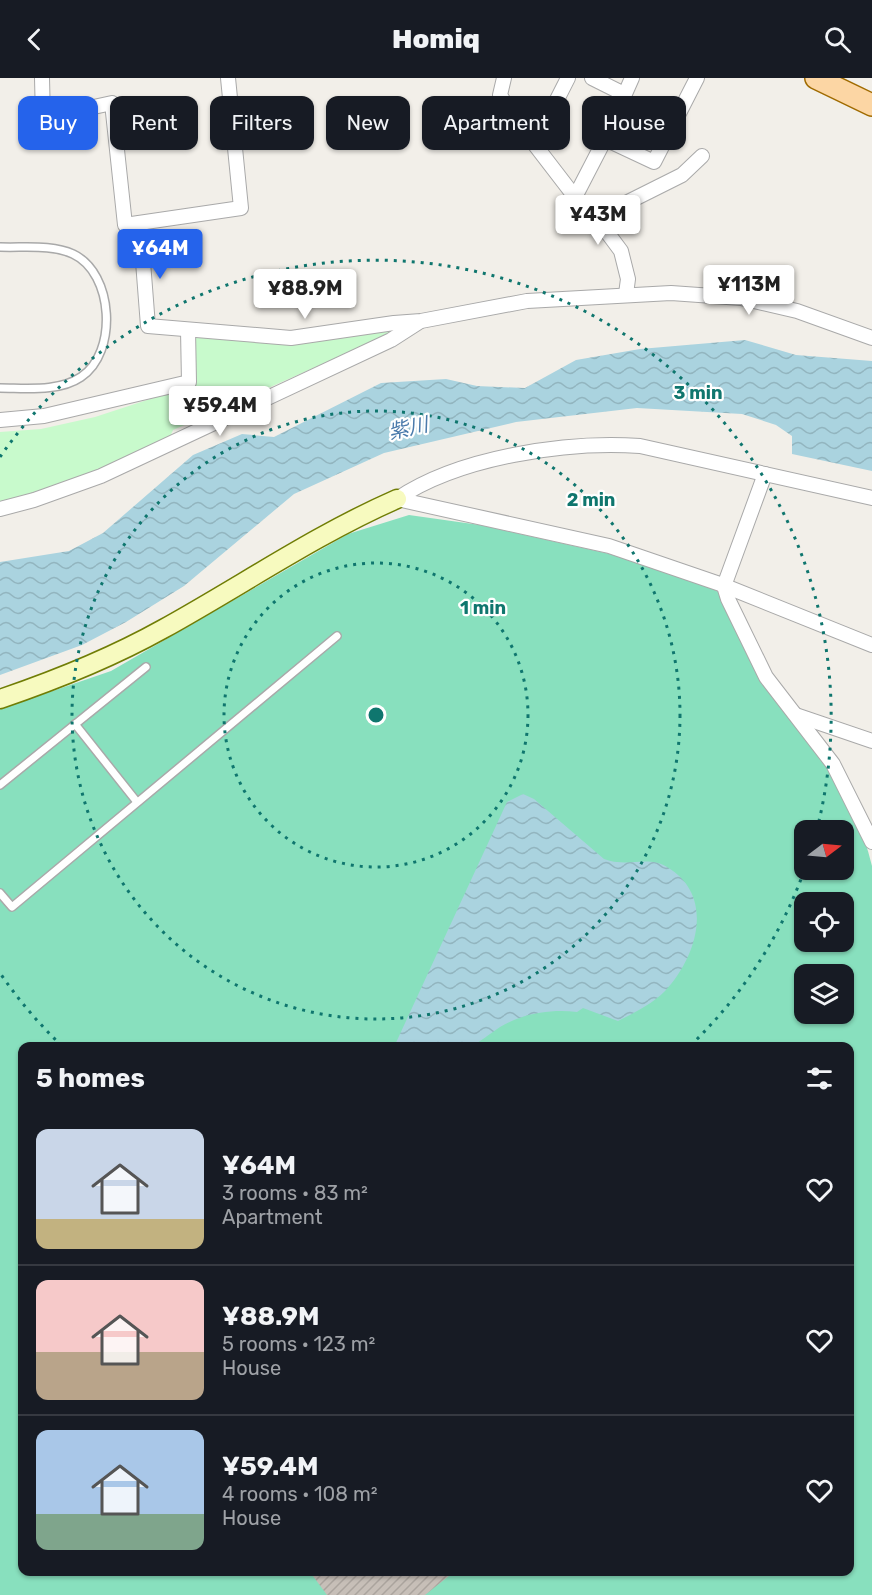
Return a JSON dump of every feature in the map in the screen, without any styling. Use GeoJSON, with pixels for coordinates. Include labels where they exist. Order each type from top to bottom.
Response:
{"type":"FeatureCollection","features":[{"type":"Feature","properties":{"kind":"main road"},"geometry":{"type":"LineString","coordinates":[[816,78],[872,105]]}},
{"type":"Feature","properties":{"kind":"street"},"geometry":{"type":"LineString","coordinates":[[42,78],[43,118],[112,103],[125,225],[241,208],[228,78]]}},
{"type":"Feature","properties":{"kind":"street"},"geometry":{"type":"LineString","coordinates":[[501,96],[504,78]]}},
{"type":"Feature","properties":{"kind":"street"},"geometry":{"type":"LineString","coordinates":[[559,96],[568,78]]}},
{"type":"Feature","properties":{"kind":"street"},"geometry":{"type":"LineString","coordinates":[[592,78],[624,94],[632,78]]}},
{"type":"Feature","properties":{"kind":"street"},"geometry":{"type":"LineString","coordinates":[[686,99],[697,78]]}},
{"type":"Feature","properties":{"kind":"street"},"geometry":{"type":"LineString","coordinates":[[540,150],[621,251],[628,279],[626,294]]}},
{"type":"Feature","properties":{"kind":"street"},"geometry":{"type":"LineString","coordinates":[[576,197],[600,150]]}},
{"type":"Feature","properties":{"kind":"street"},"geometry":{"type":"LineString","coordinates":[[628,150],[654,162],[660,150]]}},
{"type":"Feature","properties":{"kind":"street"},"geometry":{"type":"LineString","coordinates":[[592,212],[624,204],[682,175],[702,156]]}},
{"type":"Feature","properties":{"kind":"street"},"geometry":{"type":"LineString","coordinates":[[140,223],[148,326],[291,338],[421,321],[527,301],[671,293],[741,298],[797,311],[872,338]]}},
{"type":"Feature","properties":{"kind":"street"},"geometry":{"type":"LineString","coordinates":[[0,509],[34,500],[101,476],[391,340],[421,321]]}},
{"type":"Feature","properties":{"kind":"street"},"geometry":{"type":"LineString","coordinates":[[0,420],[44,417],[189,382],[188,330]]}},
{"type":"Feature","properties":{"kind":"street"},"geometry":{"type":"LineString","coordinates":[[0,699],[98,662],[161,630],[343,525],[397,499],[414,488],[476,464],[582,446],[614,444],[640,446],[872,498]]}},
{"type":"Feature","properties":{"kind":"street"},"geometry":{"type":"LineString","coordinates":[[765,474],[724,586],[765,677],[833,764],[872,842]]}},
{"type":"Feature","properties":{"kind":"street"},"geometry":{"type":"LineString","coordinates":[[397,499],[609,546],[724,586],[872,645]]}},
{"type":"Feature","properties":{"kind":"street"},"geometry":{"type":"LineString","coordinates":[[796,715],[872,741]]}},
{"type":"Feature","properties":{"kind":"lane"},"geometry":{"type":"LineString","coordinates":[[0,247],[56,248],[73,253],[85,261],[96,277],[104,297],[107,313],[106,332],[100,354],[92,369],[82,377],[59,386],[0,387]]}},
{"type":"Feature","properties":{"kind":"lane"},"geometry":{"type":"LineString","coordinates":[[0,893],[12,907],[337,636]]}},
{"type":"Feature","properties":{"kind":"lane"},"geometry":{"type":"LineString","coordinates":[[0,785],[146,667]]}},
{"type":"Feature","properties":{"kind":"lane"},"geometry":{"type":"LineString","coordinates":[[75,724],[137,801]]}},
{"type":"Feature","properties":{"kind":"green space"},"geometry":{"type":"Polygon","coordinates":[[[395,328],[397,331],[173,430],[170,437],[94,473],[0,503],[0,432],[41,429],[95,417],[193,385],[195,337],[287,344],[395,328]]]}},
{"type":"Feature","properties":{"kind":"green space"},"geometry":{"type":"Polygon","coordinates":[[[409,515],[480,525],[610,554],[709,586],[718,592],[749,654],[836,781],[863,836],[872,866],[872,1595],[0,1595],[0,709],[111,671],[348,534],[409,515]]]}},
{"type":"Feature","properties":{"kind":"water","name":"紫川"},"geometry":{"type":"Polygon","coordinates":[[[745,340],[796,355],[872,361],[872,471],[792,454],[792,436],[776,425],[742,414],[637,408],[516,422],[384,453],[294,494],[184,586],[126,622],[82,645],[0,675],[0,562],[69,551],[103,533],[193,455],[242,434],[274,437],[381,383],[446,379],[477,386],[525,388],[576,360],[640,349],[745,340]]]}},
{"type":"Feature","properties":{"kind":"water"},"geometry":{"type":"Polygon","coordinates":[[[523,794],[534,799],[604,859],[615,862],[655,862],[667,867],[682,879],[692,894],[696,910],[693,944],[686,961],[660,996],[618,1021],[583,1008],[577,1012],[548,1012],[518,1018],[478,1042],[396,1042],[507,802],[523,794]]]}},
{"type":"Feature","properties":{"kind":"building"},"geometry":{"type":"Polygon","coordinates":[[[313,1576],[449,1576],[425,1595],[327,1595],[313,1576]]]}}]}
